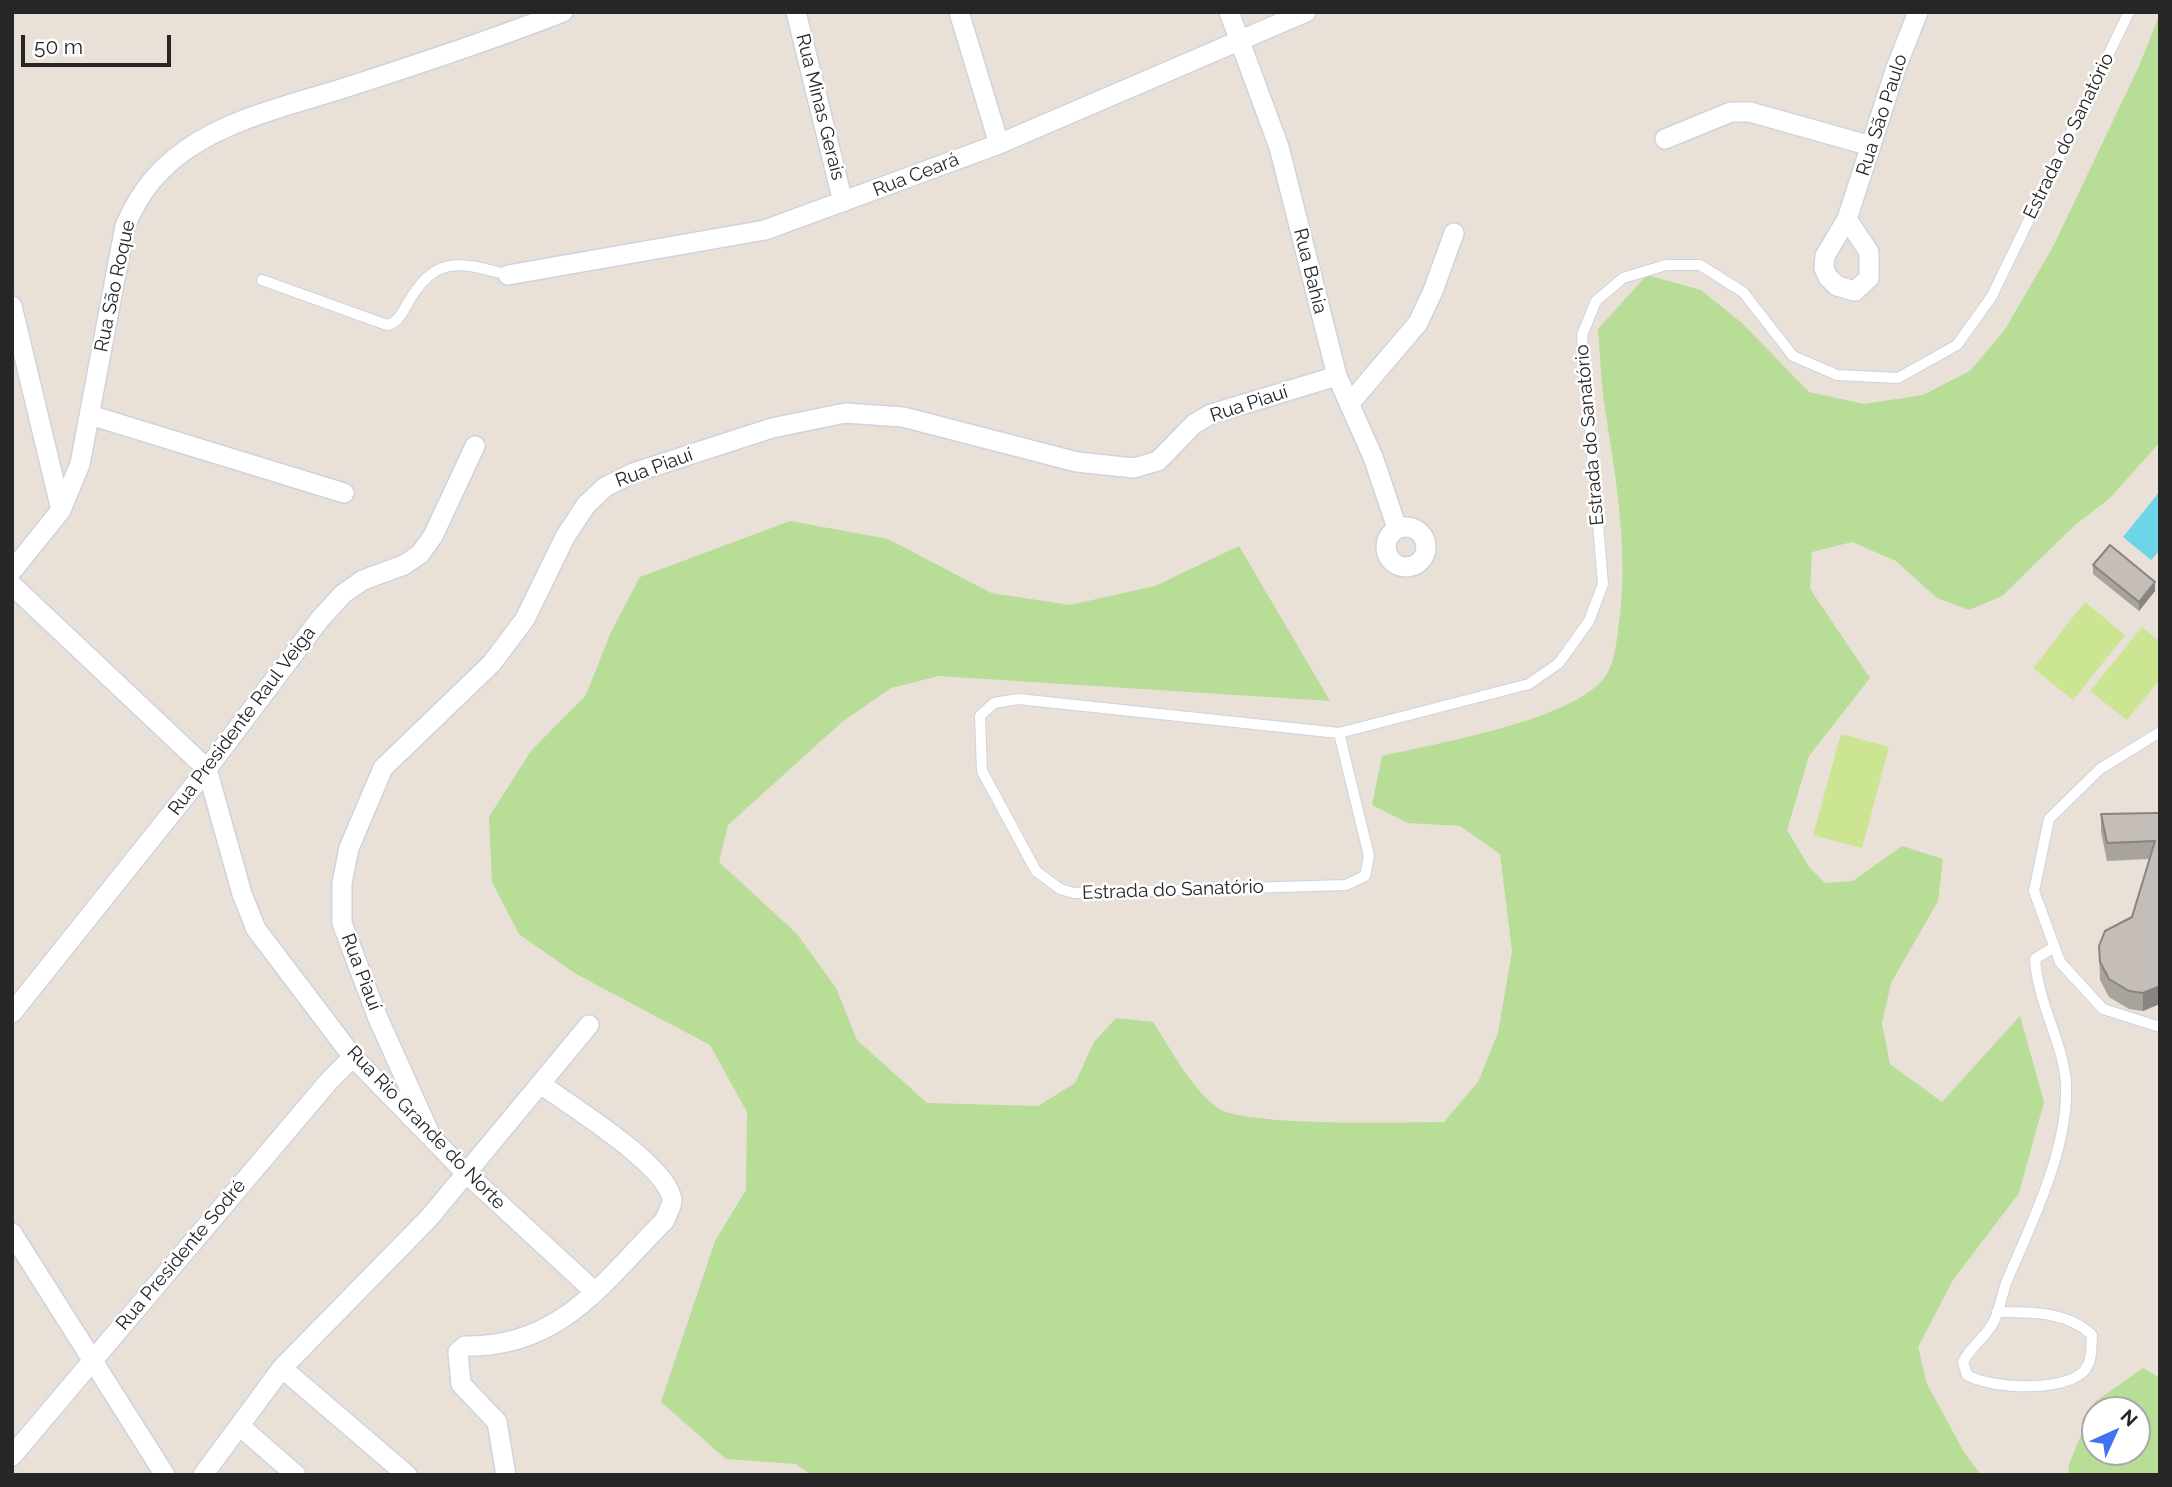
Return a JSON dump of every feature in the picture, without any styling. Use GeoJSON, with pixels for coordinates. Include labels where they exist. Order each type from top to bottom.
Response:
{"type":"FeatureCollection","features":[{"type":"Feature","properties":{"kind":"street","name":"Rua São Roque"},"geometry":{"type":"LineString","coordinates":[[12,571],[61,510],[80,464],[125,226],[138,196],[153,177],[189,147],[248,119],[477,46],[563,12]]}},
{"type":"Feature","properties":{"kind":"street","name":"Rua Minas Gerais"},"geometry":{"type":"LineString","coordinates":[[796,12],[843,202]]}},
{"type":"Feature","properties":{"kind":"street"},"geometry":{"type":"LineString","coordinates":[[959,12],[999,144]]}},
{"type":"Feature","properties":{"kind":"street","name":"Rua Bahia"},"geometry":{"type":"LineString","coordinates":[[1229,12],[1279,147],[1337,376],[1350,403],[1397,528]]}},
{"type":"Feature","properties":{"kind":"street","name":"Rua Ceará"},"geometry":{"type":"LineString","coordinates":[[508,275],[765,230],[999,144],[1306,12]]}},
{"type":"Feature","properties":{"kind":"street","name":"Rua São Paulo"},"geometry":{"type":"LineString","coordinates":[[1847,219],[1918,12]]}},
{"type":"Feature","properties":{"kind":"street"},"geometry":{"type":"LineString","coordinates":[[1665,139],[1731,113],[1750,112],[1787,120],[1871,146]]}},
{"type":"Feature","properties":{"kind":"street"},"geometry":{"type":"LineString","coordinates":[[1350,403],[1418,323],[1454,233]]}},
{"type":"Feature","properties":{"kind":"street"},"geometry":{"type":"LineString","coordinates":[[12,306],[61,510]]}},
{"type":"Feature","properties":{"kind":"street","name":"Rua Piauí"},"geometry":{"type":"LineString","coordinates":[[430,1134],[377,1016],[342,923],[342,883],[349,848],[383,768],[492,663],[525,619],[579,516],[605,487],[633,473],[772,428],[845,413],[903,417],[1077,462],[1134,468],[1158,461],[1194,424],[1211,414],[1337,376]]}},
{"type":"Feature","properties":{"kind":"street"},"geometry":{"type":"LineString","coordinates":[[90,415],[344,493]]}},
{"type":"Feature","properties":{"kind":"street","name":"Rua Presidente Raul Veiga"},"geometry":{"type":"LineString","coordinates":[[12,1013],[207,769],[320,619],[342,594],[363,580],[404,565],[420,554],[433,537],[475,446]]}},
{"type":"Feature","properties":{"kind":"street"},"geometry":{"type":"LineString","coordinates":[[12,585],[207,769]]}},
{"type":"Feature","properties":{"kind":"street","name":"Rua Rio Grande do Norte"},"geometry":{"type":"LineString","coordinates":[[207,769],[242,894],[256,929],[353,1057],[465,1172],[595,1292]]}},
{"type":"Feature","properties":{"kind":"street"},"geometry":{"type":"LineString","coordinates":[[202,1475],[241,1427],[282,1368],[429,1218],[589,1025]]}},
{"type":"Feature","properties":{"kind":"street","name":"Rua Presidente Sodré"},"geometry":{"type":"LineString","coordinates":[[12,1456],[329,1081],[353,1057]]}},
{"type":"Feature","properties":{"kind":"street"},"geometry":{"type":"LineString","coordinates":[[506,1475],[497,1422],[461,1384],[458,1352],[465,1346],[542,1333],[563,1321],[665,1220],[672,1202],[668,1187],[644,1161],[615,1135],[541,1084]]}},
{"type":"Feature","properties":{"kind":"street"},"geometry":{"type":"LineString","coordinates":[[12,1233],[165,1475]]}},
{"type":"Feature","properties":{"kind":"street"},"geometry":{"type":"LineString","coordinates":[[282,1368],[407,1475]]}},
{"type":"Feature","properties":{"kind":"street"},"geometry":{"type":"LineString","coordinates":[[241,1427],[296,1475]]}},
{"type":"Feature","properties":{"kind":"lane","name":"Estrada do Sanatório"},"geometry":{"type":"LineString","coordinates":[[1339,733],[1369,856],[1365,876],[1346,885],[1074,893],[1060,889],[1036,871],[982,771],[980,716],[994,703],[1018,699],[1339,733],[1529,684],[1559,663],[1588,621],[1603,584],[1582,335],[1596,301],[1623,278],[1666,265],[1700,265],[1743,292],[1793,356],[1837,375],[1898,378],[1956,345],[1992,296],[2129,12]]}},
{"type":"Feature","properties":{"kind":"lane"},"geometry":{"type":"LineString","coordinates":[[262,280],[387,325],[399,318],[424,278],[437,268],[456,263],[508,275]]}},
{"type":"Feature","properties":{"kind":"lane"},"geometry":{"type":"LineString","coordinates":[[2160,732],[2100,769],[2049,818],[2034,891],[2060,962],[2103,1009],[2160,1027]]}},
{"type":"Feature","properties":{"kind":"lane"},"geometry":{"type":"LineString","coordinates":[[1997,1312],[2030,1312],[2078,1322],[2092,1335],[2091,1359],[2083,1373],[2049,1386],[1979,1383],[1967,1375],[1963,1362],[1968,1352],[1995,1321],[1997,1312],[2051,1173],[2065,1105],[2066,1082],[2060,1055],[2037,987],[2035,959],[2054,947]]}},
{"type":"Feature","properties":{"kind":"green space"},"geometry":{"type":"Polygon","coordinates":[[[2160,14],[2160,442],[2110,498],[2075,525],[2002,596],[1969,610],[1937,598],[1896,561],[1852,542],[1812,552],[1810,589],[1870,678],[1809,756],[1787,830],[1809,867],[1825,883],[1853,881],[1902,846],[1943,859],[1938,901],[1891,983],[1882,1023],[1890,1064],[1942,1102],[2020,1016],[2044,1102],[2019,1193],[1953,1280],[1918,1347],[1927,1384],[1964,1452],[1981,1475],[811,1475],[796,1464],[726,1459],[661,1402],[715,1241],[746,1190],[747,1112],[710,1045],[576,974],[519,934],[492,882],[489,817],[531,751],[586,695],[611,632],[640,577],[790,521],[888,539],[991,593],[1070,605],[1155,586],[1239,546],[1330,701],[939,676],[891,688],[842,722],[728,825],[719,862],[797,934],[836,988],[857,1040],[927,1103],[1038,1106],[1075,1083],[1094,1042],[1116,1018],[1153,1022],[1199,1090],[1218,1108],[1234,1114],[1290,1121],[1444,1122],[1478,1082],[1498,1033],[1512,951],[1500,854],[1460,826],[1408,823],[1372,805],[1382,756],[1535,718],[1589,692],[1608,672],[1615,649],[1623,574],[1620,517],[1603,394],[1598,329],[1647,275],[1701,290],[1743,324],[1809,392],[1864,404],[1923,395],[1970,371],[2004,331],[2054,245],[2139,66],[2160,14]]]}},
{"type":"Feature","properties":{"kind":"green space"},"geometry":{"type":"Polygon","coordinates":[[[2085,602],[2125,635],[2073,700],[2033,668],[2085,602]]]}},
{"type":"Feature","properties":{"kind":"green space"},"geometry":{"type":"Polygon","coordinates":[[[2142,627],[2160,642],[2160,679],[2127,720],[2090,691],[2142,627]]]}},
{"type":"Feature","properties":{"kind":"green space"},"geometry":{"type":"Polygon","coordinates":[[[1841,734],[1889,747],[1862,848],[1813,835],[1841,734]]]}},
{"type":"Feature","properties":{"kind":"green space"},"geometry":{"type":"Polygon","coordinates":[[[2143,1368],[2160,1378],[2160,1475],[2068,1475],[2069,1464],[2081,1435],[2081,1466],[2151,1466],[2151,1396],[2103,1396],[2143,1368]]]}},
{"type":"Feature","properties":{"kind":"water"},"geometry":{"type":"Polygon","coordinates":[[[2160,491],[2160,550],[2151,560],[2123,537],[2160,491]]]}},
{"type":"Feature","properties":{"kind":"building"},"geometry":{"type":"Polygon","coordinates":[[[2110,545],[2155,582],[2139,602],[2093,565],[2110,545]]]}},
{"type":"Feature","properties":{"kind":"building"},"geometry":{"type":"Polygon","coordinates":[[[2160,813],[2160,986],[2143,993],[2129,991],[2109,979],[2100,962],[2099,946],[2105,931],[2132,917],[2155,841],[2107,843],[2101,814],[2160,813]]]}}]}
